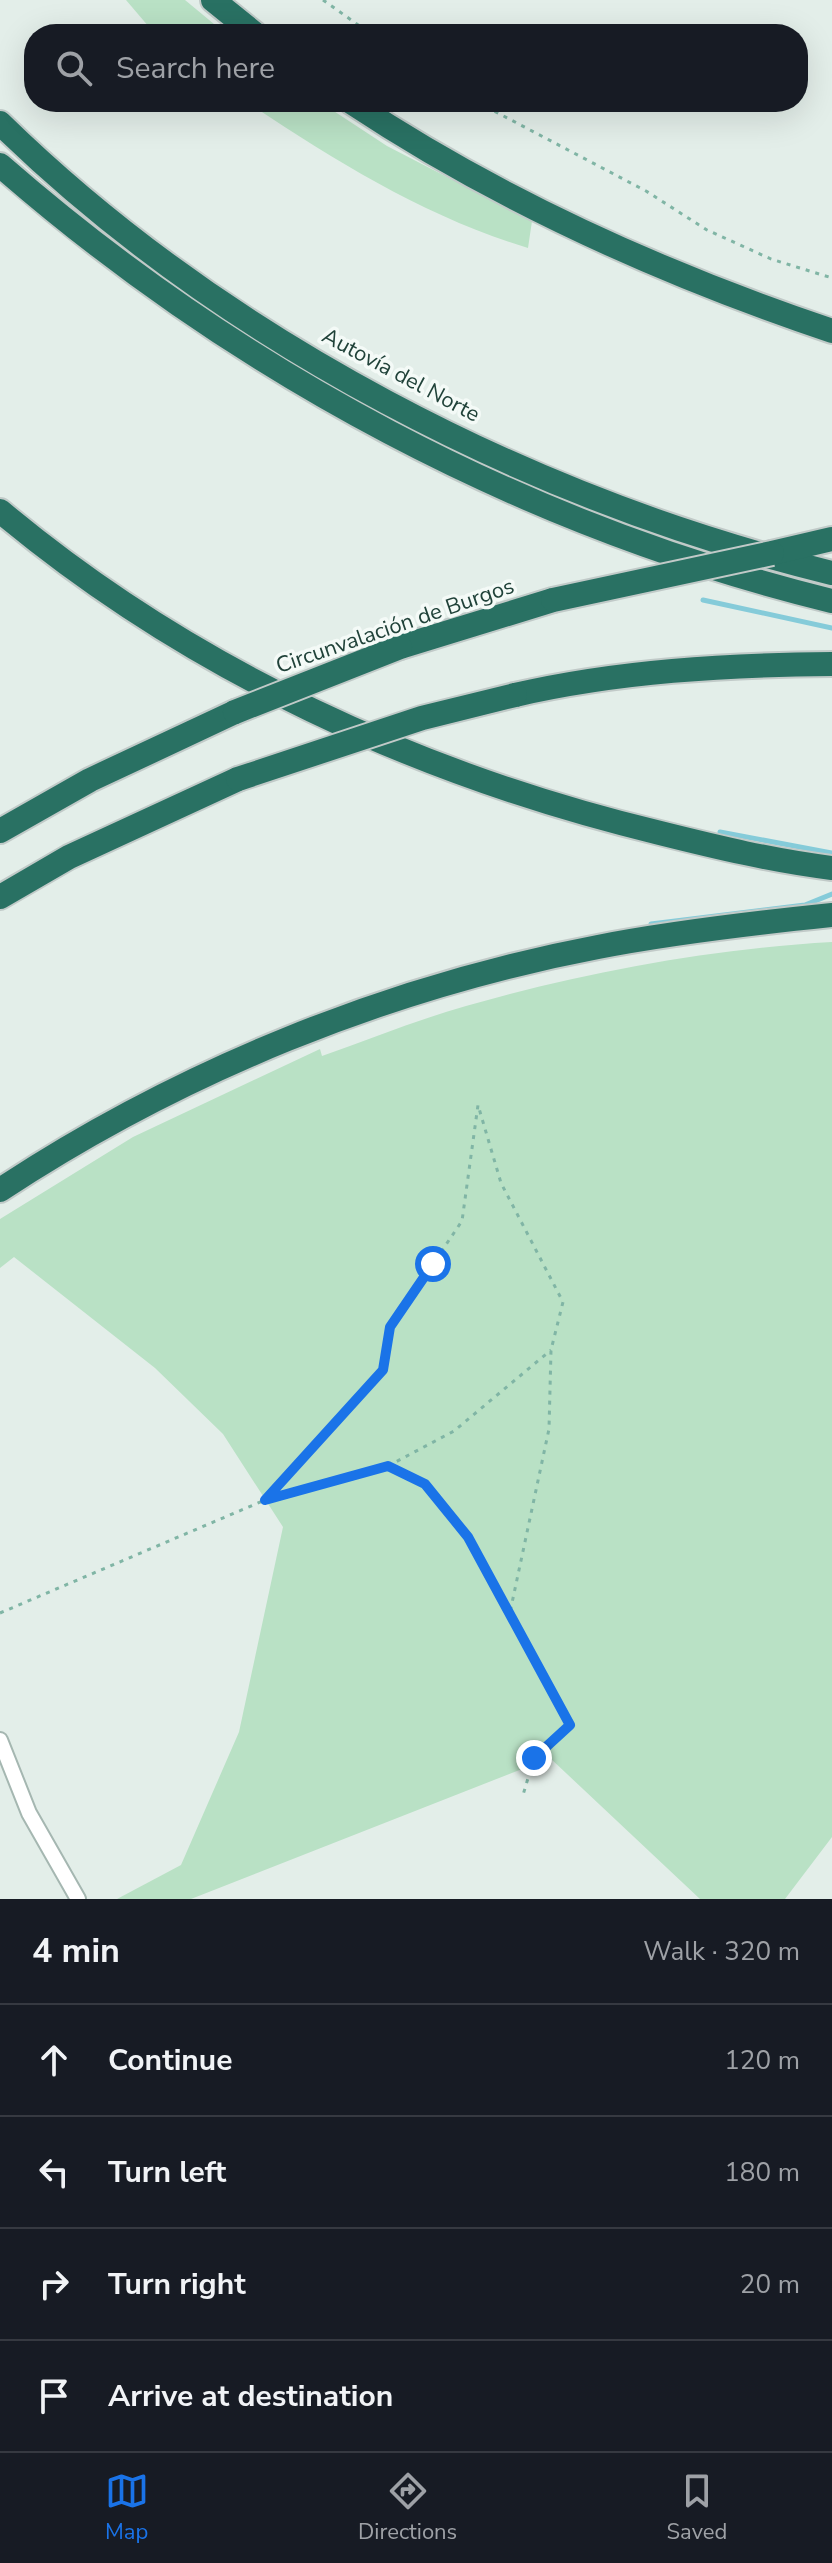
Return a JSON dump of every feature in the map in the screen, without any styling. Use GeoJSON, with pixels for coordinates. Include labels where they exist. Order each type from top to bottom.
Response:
{"type":"FeatureCollection","features":[{"type":"Feature","properties":{"kind":"highway"},"geometry":{"type":"LineString","coordinates":[[213,0],[243,24]]}},
{"type":"Feature","properties":{"kind":"highway"},"geometry":{"type":"LineString","coordinates":[[366,112],[411,142],[619,250],[673,274],[832,331]]}},
{"type":"Feature","properties":{"kind":"highway","name":"Autovía del Norte"},"geometry":{"type":"LineString","coordinates":[[0,123],[92,207],[208,292],[368,391],[516,464],[585,493],[724,543],[832,573]]}},
{"type":"Feature","properties":{"kind":"highway"},"geometry":{"type":"LineString","coordinates":[[0,165],[125,267],[202,321],[329,399],[416,447],[582,521],[649,545],[832,601]]}},
{"type":"Feature","properties":{"kind":"highway"},"geometry":{"type":"LineString","coordinates":[[0,511],[89,579],[157,624],[228,666],[346,727],[514,793],[599,819],[712,846],[832,868]]}},
{"type":"Feature","properties":{"kind":"highway"},"geometry":{"type":"LineString","coordinates":[[772,553],[832,539]]}},
{"type":"Feature","properties":{"kind":"highway","name":"Circunvalación de Burgos"},"geometry":{"type":"LineString","coordinates":[[0,831],[90,780],[235,712],[400,647],[553,600],[772,553],[832,547]]}},
{"type":"Feature","properties":{"kind":"highway"},"geometry":{"type":"LineString","coordinates":[[0,897],[82,850],[238,779],[422,718],[515,695],[623,676],[719,666],[832,664]]}},
{"type":"Feature","properties":{"kind":"highway"},"geometry":{"type":"LineString","coordinates":[[0,1190],[78,1141],[182,1088],[314,1029],[388,1003],[531,961],[598,947],[832,915]]}},
{"type":"Feature","properties":{"kind":"street"},"geometry":{"type":"LineString","coordinates":[[0,1740],[29,1813],[78,1899]]}},
{"type":"Feature","properties":{"kind":"path"},"geometry":{"type":"LineString","coordinates":[[323,0],[357,24]]}},
{"type":"Feature","properties":{"kind":"path"},"geometry":{"type":"LineString","coordinates":[[496,112],[686,214],[707,230],[771,259],[832,278]]}},
{"type":"Feature","properties":{"kind":"path"},"geometry":{"type":"LineString","coordinates":[[265,1500],[383,1370],[390,1327],[462,1221],[478,1105],[501,1183],[563,1302],[551,1350],[549,1429],[509,1617]]}},
{"type":"Feature","properties":{"kind":"path"},"geometry":{"type":"LineString","coordinates":[[0,1613],[265,1500],[388,1466],[454,1431],[551,1350]]}},
{"type":"Feature","properties":{"kind":"path"},"geometry":{"type":"LineString","coordinates":[[388,1466],[425,1484],[468,1537],[570,1725],[534,1758],[523,1795]]}},
{"type":"Feature","properties":{"kind":"green space"},"geometry":{"type":"Polygon","coordinates":[[[126,0],[185,0],[214,24],[146,24],[126,0]]]}},
{"type":"Feature","properties":{"kind":"green space"},"geometry":{"type":"Polygon","coordinates":[[[263,112],[335,112],[387,146],[532,221],[528,248],[417,204],[263,112]]]}},
{"type":"Feature","properties":{"kind":"green space"},"geometry":{"type":"Polygon","coordinates":[[[832,942],[832,1837],[785,1899],[700,1899],[550,1758],[191,1899],[117,1899],[181,1865],[239,1732],[283,1527],[223,1434],[155,1368],[14,1257],[0,1268],[0,1219],[133,1137],[320,1049],[322,1056],[466,1006],[601,973],[693,956],[832,942]]]}},
{"type":"Feature","properties":{"kind":"waterway"},"geometry":{"type":"LineString","coordinates":[[703,600],[832,628]]}},
{"type":"Feature","properties":{"kind":"waterway"},"geometry":{"type":"LineString","coordinates":[[720,832],[832,853]]}},
{"type":"Feature","properties":{"kind":"waterway"},"geometry":{"type":"LineString","coordinates":[[651,924],[805,905],[832,894]]}},
{"type":"Feature","properties":{"kind":"route"},"geometry":{"type":"LineString","coordinates":[[433,1264],[390,1327],[383,1370],[265,1500],[388,1466],[425,1484],[468,1537],[570,1725],[534,1758]]}}]}
